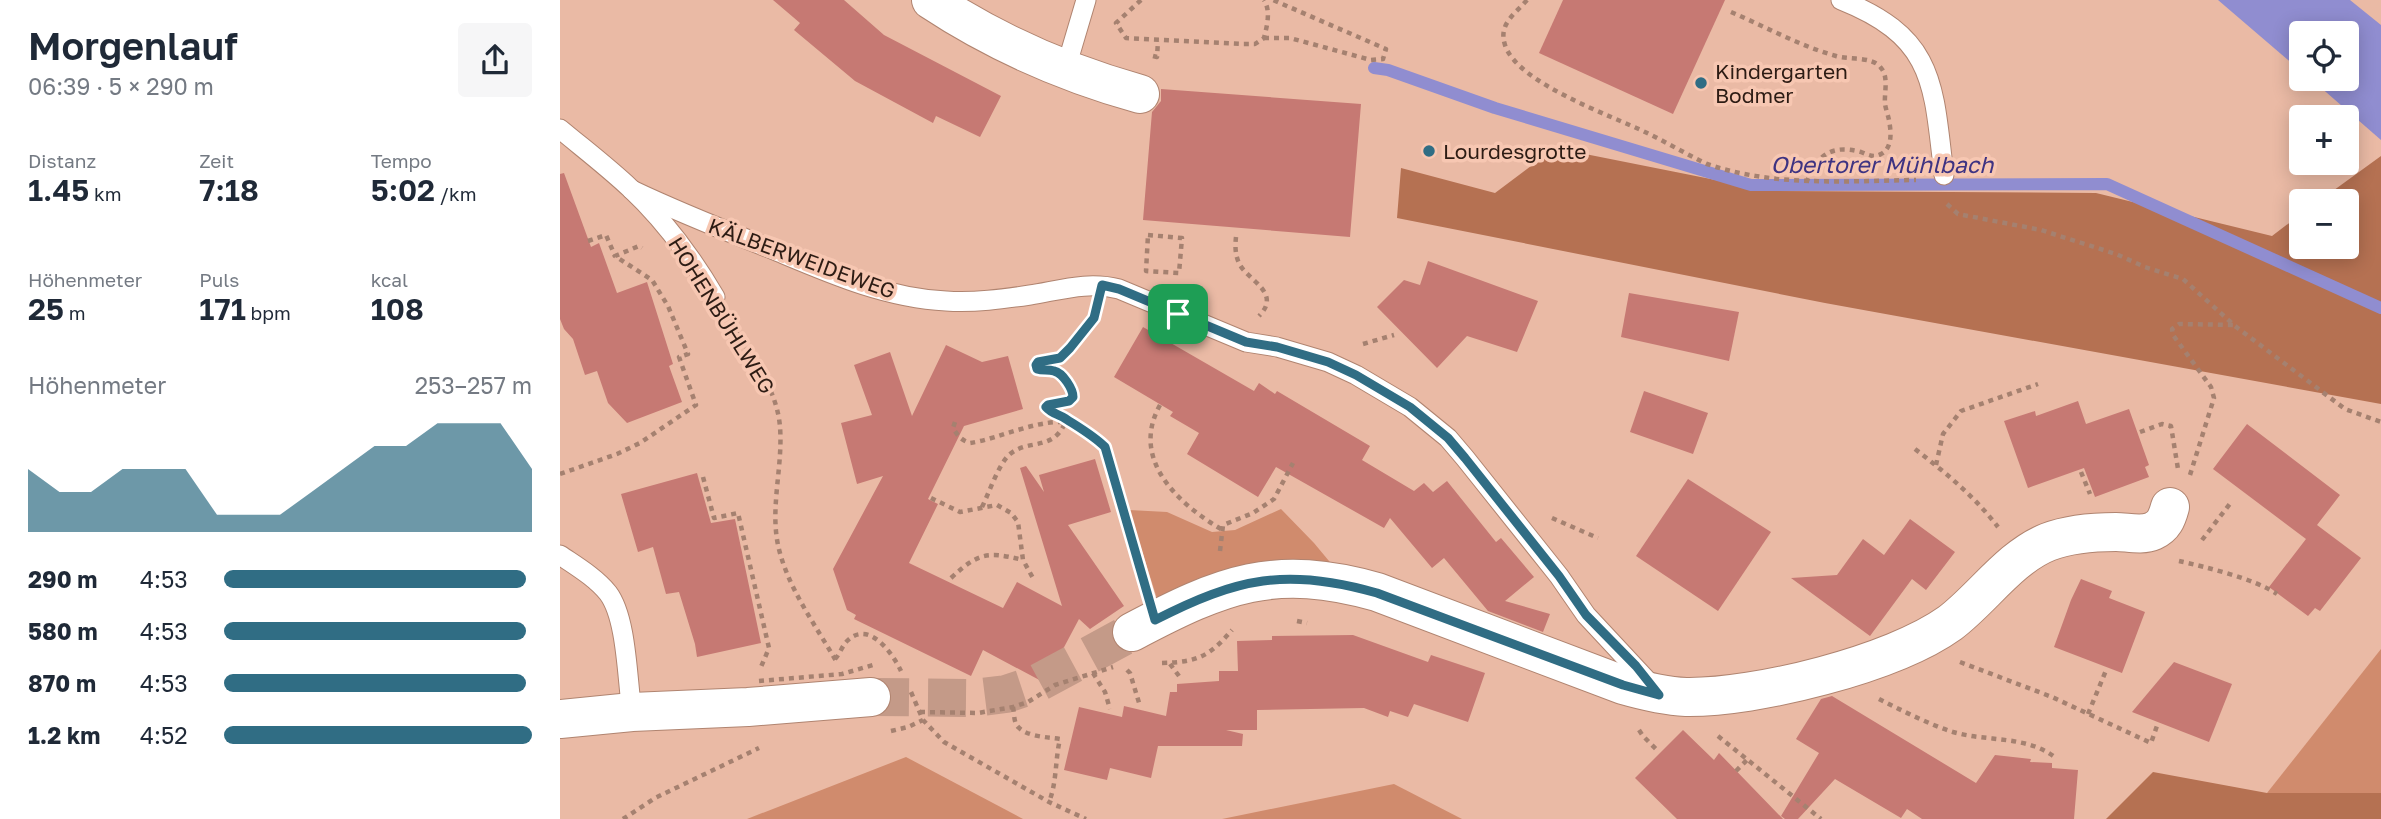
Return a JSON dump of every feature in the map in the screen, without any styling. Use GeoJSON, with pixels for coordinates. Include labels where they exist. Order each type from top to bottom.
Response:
{"type":"FeatureCollection","features":[{"type":"Feature","properties":{"kind":"street"},"geometry":{"type":"LineString","coordinates":[[931,0],[1004,44],[1065,71],[1140,94]]}},
{"type":"Feature","properties":{"kind":"street"},"geometry":{"type":"LineString","coordinates":[[1135,645],[1195,600],[1231,587],[1260,581],[1317,579],[1377,593],[1623,685],[1671,696],[1712,696],[1769,687],[1873,660],[1919,641],[1947,625],[2030,551],[2060,538],[2158,520]]}},
{"type":"Feature","properties":{"kind":"street"},"geometry":{"type":"LineString","coordinates":[[560,719],[632,712],[748,707],[866,687]]}},
{"type":"Feature","properties":{"kind":"lane"},"geometry":{"type":"LineString","coordinates":[[1065,71],[1086,0]]}},
{"type":"Feature","properties":{"kind":"lane"},"geometry":{"type":"LineString","coordinates":[[1841,0],[1883,19],[1909,41],[1918,54],[1931,87],[1944,175]]}},
{"type":"Feature","properties":{"kind":"lane","name":"HOHENBÜHLWEG"},"geometry":{"type":"LineString","coordinates":[[560,129],[632,190],[669,230],[715,297]]}},
{"type":"Feature","properties":{"kind":"lane","name":"KÄLBERWEIDEWEG"},"geometry":{"type":"LineString","coordinates":[[632,190],[693,218],[838,276],[894,294],[946,301],[982,301],[1080,285],[1102,285],[1129,293],[1246,342],[1277,347],[1328,362],[1410,407],[1448,438],[1559,576],[1586,615],[1636,666],[1671,696]]}},
{"type":"Feature","properties":{"kind":"lane"},"geometry":{"type":"LineString","coordinates":[[560,555],[603,587],[614,604],[622,629],[632,712]]}},
{"type":"Feature","properties":{"kind":"path"},"geometry":{"type":"LineString","coordinates":[[1141,0],[1116,23],[1126,38],[1242,44],[1255,44],[1264,38],[1290,38],[1371,60],[1383,59],[1386,49],[1273,0]]}},
{"type":"Feature","properties":{"kind":"path"},"geometry":{"type":"LineString","coordinates":[[1264,0],[1268,19],[1264,38]]}},
{"type":"Feature","properties":{"kind":"path"},"geometry":{"type":"LineString","coordinates":[[1527,0],[1505,23],[1503,32],[1505,46],[1513,59],[1533,78],[1707,164],[1765,179],[1919,180]]}},
{"type":"Feature","properties":{"kind":"path"},"geometry":{"type":"LineString","coordinates":[[1731,12],[1835,56],[1871,61],[1881,66],[1885,76],[1885,105],[1891,136],[1889,146],[1884,153],[1877,156],[1845,149],[1824,154],[1815,163],[1807,181]]}},
{"type":"Feature","properties":{"kind":"path"},"geometry":{"type":"LineString","coordinates":[[1946,198],[1950,208],[1958,214],[2041,230],[2183,279],[2235,326],[2345,409],[2381,422]]}},
{"type":"Feature","properties":{"kind":"path"},"geometry":{"type":"LineString","coordinates":[[560,474],[640,443],[696,405],[679,357],[688,354],[668,306],[652,280],[615,256],[606,234],[588,241]]}},
{"type":"Feature","properties":{"kind":"path"},"geometry":{"type":"LineString","coordinates":[[1148,235],[1182,238],[1179,272],[1146,271],[1148,235]]}},
{"type":"Feature","properties":{"kind":"path"},"geometry":{"type":"LineString","coordinates":[[1236,237],[1235,250],[1239,264],[1261,285],[1265,294],[1264,311],[1253,318]]}},
{"type":"Feature","properties":{"kind":"path"},"geometry":{"type":"LineString","coordinates":[[615,256],[639,246],[667,271],[694,263]]}},
{"type":"Feature","properties":{"kind":"path"},"geometry":{"type":"LineString","coordinates":[[1102,285],[1094,318],[1070,348],[1060,358],[1038,362],[1036,365],[1037,369],[1061,374],[1073,392],[1069,401],[1051,403],[1046,407],[1049,411],[1063,416],[1095,437],[1105,447],[1135,645],[1130,673],[1140,706]]}},
{"type":"Feature","properties":{"kind":"path","name":"HOHENBÜHLWEG"},"geometry":{"type":"LineString","coordinates":[[715,297],[775,400],[780,432],[776,516],[778,545],[796,593],[835,659],[866,687]]}},
{"type":"Feature","properties":{"kind":"path"},"geometry":{"type":"LineString","coordinates":[[2195,456],[2214,398],[2211,387],[2173,335],[2172,329],[2179,324],[2235,326]]}},
{"type":"Feature","properties":{"kind":"path"},"geometry":{"type":"LineString","coordinates":[[1936,465],[1943,434],[1961,411],[2038,384]]}},
{"type":"Feature","properties":{"kind":"path"},"geometry":{"type":"LineString","coordinates":[[1160,405],[1150,430],[1150,447],[1157,467],[1167,485],[1203,519],[1222,529]]}},
{"type":"Feature","properties":{"kind":"path"},"geometry":{"type":"LineString","coordinates":[[955,422],[953,428],[961,440],[970,443],[1052,422],[1074,424]]}},
{"type":"Feature","properties":{"kind":"path"},"geometry":{"type":"LineString","coordinates":[[982,507],[1006,458],[1013,451],[1056,437],[1065,423]]}},
{"type":"Feature","properties":{"kind":"path"},"geometry":{"type":"LineString","coordinates":[[2140,432],[2162,424],[2171,426],[2176,458]]}},
{"type":"Feature","properties":{"kind":"path"},"geometry":{"type":"LineString","coordinates":[[1915,449],[1981,505],[2002,533],[2017,562]]}},
{"type":"Feature","properties":{"kind":"path"},"geometry":{"type":"LineString","coordinates":[[1220,545],[1223,525],[1253,513],[1274,499],[1293,463]]}},
{"type":"Feature","properties":{"kind":"path"},"geometry":{"type":"LineString","coordinates":[[703,477],[714,518],[738,513],[768,642]]}},
{"type":"Feature","properties":{"kind":"path"},"geometry":{"type":"LineString","coordinates":[[930,498],[960,512],[997,505],[1011,513],[1018,522],[1023,560],[1034,580]]}},
{"type":"Feature","properties":{"kind":"path"},"geometry":{"type":"LineString","coordinates":[[2224,512],[2232,501]]}},
{"type":"Feature","properties":{"kind":"path"},"geometry":{"type":"LineString","coordinates":[[2158,520],[2153,547],[2162,556],[2252,582],[2277,594]]}},
{"type":"Feature","properties":{"kind":"path"},"geometry":{"type":"LineString","coordinates":[[951,578],[976,557],[991,554],[1023,560]]}},
{"type":"Feature","properties":{"kind":"path"},"geometry":{"type":"LineString","coordinates":[[1292,619],[1307,623]]}},
{"type":"Feature","properties":{"kind":"path"},"geometry":{"type":"LineString","coordinates":[[1154,664],[1186,663],[1203,657],[1238,626]]}},
{"type":"Feature","properties":{"kind":"path"},"geometry":{"type":"LineString","coordinates":[[835,659],[848,640],[856,636],[875,638],[894,655]]}},
{"type":"Feature","properties":{"kind":"path"},"geometry":{"type":"LineString","coordinates":[[1919,641],[1952,659],[2052,697],[2151,743],[2158,723]]}},
{"type":"Feature","properties":{"kind":"path"},"geometry":{"type":"LineString","coordinates":[[920,712],[978,713],[1013,707],[1028,702],[1055,685],[1093,673],[1135,645]]}},
{"type":"Feature","properties":{"kind":"path"},"geometry":{"type":"LineString","coordinates":[[1169,663],[1181,680]]}},
{"type":"Feature","properties":{"kind":"path"},"geometry":{"type":"LineString","coordinates":[[2088,714],[2107,668]]}},
{"type":"Feature","properties":{"kind":"path"},"geometry":{"type":"LineString","coordinates":[[1829,672],[1881,701],[1931,724],[1981,739],[2017,742],[2041,748],[2057,759]]}},
{"type":"Feature","properties":{"kind":"path"},"geometry":{"type":"LineString","coordinates":[[1093,673],[1105,692],[1110,709]]}},
{"type":"Feature","properties":{"kind":"path"},"geometry":{"type":"LineString","coordinates":[[760,681],[842,674],[866,687]]}},
{"type":"Feature","properties":{"kind":"path"},"geometry":{"type":"LineString","coordinates":[[1671,696],[1821,819]]}},
{"type":"Feature","properties":{"kind":"path"},"geometry":{"type":"LineString","coordinates":[[1013,707],[1015,723],[1020,728],[1037,735],[1060,739],[1054,769],[1055,782],[1049,802]]}},
{"type":"Feature","properties":{"kind":"path"},"geometry":{"type":"LineString","coordinates":[[889,731],[923,720],[944,742],[1049,802],[1086,819]]}},
{"type":"Feature","properties":{"kind":"path"},"geometry":{"type":"LineString","coordinates":[[1643,736],[1658,751]]}},
{"type":"Feature","properties":{"kind":"path"},"geometry":{"type":"LineString","coordinates":[[623,819],[655,798],[768,743]]}},
{"type":"Feature","properties":{"kind":"path"},"geometry":{"type":"LineString","coordinates":[[1735,771],[1747,760]]}},
{"type":"Feature","properties":{"kind":"shaded area"},"geometry":{"type":"Polygon","coordinates":[[[2218,0],[2350,0],[2381,25],[2381,140],[2359,121],[2359,105],[2341,105],[2325,91],[2359,91],[2359,21],[2289,21],[2289,61],[2218,0]]]}},
{"type":"Feature","properties":{"kind":"shaded area"},"geometry":{"type":"Polygon","coordinates":[[[1555,148],[1771,191],[2096,193],[2272,236],[2289,223],[2289,259],[2359,259],[2359,189],[2336,189],[2355,175],[2359,175],[2359,172],[2381,156],[2381,404],[1825,303],[1397,218],[1401,168],[1495,193],[1555,148]]]}},
{"type":"Feature","properties":{"kind":"shaded area"},"geometry":{"type":"Polygon","coordinates":[[[1281,509],[1339,573],[1159,605],[1129,510],[1167,512],[1212,532],[1235,530],[1281,509]]]}},
{"type":"Feature","properties":{"kind":"shaded area"},"geometry":{"type":"Polygon","coordinates":[[[2381,649],[2381,793],[2267,793],[2381,649]]]}},
{"type":"Feature","properties":{"kind":"shaded area"},"geometry":{"type":"Polygon","coordinates":[[[906,757],[1023,819],[747,819],[906,757]]]}},
{"type":"Feature","properties":{"kind":"shaded area"},"geometry":{"type":"Polygon","coordinates":[[[2153,772],[2267,793],[2381,793],[2381,819],[2106,819],[2153,772]]]}},
{"type":"Feature","properties":{"kind":"shaded area"},"geometry":{"type":"Polygon","coordinates":[[[1394,784],[1462,819],[1222,819],[1394,784]]]}},
{"type":"Feature","properties":{"kind":"building"},"geometry":{"type":"Polygon","coordinates":[[[773,0],[844,0],[884,35],[1001,96],[980,137],[936,116],[933,123],[855,81],[794,30],[800,23],[773,0]]]}},
{"type":"Feature","properties":{"kind":"building"},"geometry":{"type":"Polygon","coordinates":[[[1563,0],[1725,0],[1673,114],[1539,53],[1563,0]]]}},
{"type":"Feature","properties":{"kind":"building"},"geometry":{"type":"Polygon","coordinates":[[[1161,89],[1361,104],[1350,237],[1143,220],[1152,112],[1161,101],[1161,89]]]}},
{"type":"Feature","properties":{"kind":"building"},"geometry":{"type":"Polygon","coordinates":[[[564,173],[591,247],[599,243],[617,293],[647,282],[673,364],[669,366],[682,402],[627,423],[608,403],[597,371],[585,375],[573,339],[560,319],[560,174],[564,173]]]}},
{"type":"Feature","properties":{"kind":"building"},"geometry":{"type":"Polygon","coordinates":[[[1428,261],[1538,301],[1517,352],[1467,336],[1437,368],[1377,307],[1404,280],[1420,285],[1428,261]]]}},
{"type":"Feature","properties":{"kind":"building"},"geometry":{"type":"Polygon","coordinates":[[[1629,293],[1739,312],[1729,361],[1621,337],[1629,293]]]}},
{"type":"Feature","properties":{"kind":"building"},"geometry":{"type":"Polygon","coordinates":[[[1143,327],[1254,391],[1259,383],[1275,394],[1277,391],[1370,446],[1362,460],[1414,491],[1424,483],[1433,492],[1447,481],[1496,542],[1501,538],[1534,577],[1505,601],[1550,614],[1543,632],[1488,611],[1444,558],[1432,568],[1390,518],[1384,528],[1276,467],[1258,497],[1187,454],[1199,433],[1170,416],[1173,412],[1114,377],[1143,327]]]}},
{"type":"Feature","properties":{"kind":"building"},"geometry":{"type":"Polygon","coordinates":[[[946,345],[982,362],[1008,356],[1023,409],[964,426],[928,499],[938,504],[909,563],[1003,608],[1017,582],[1062,606],[1020,468],[1026,466],[1044,492],[1039,475],[1095,459],[1111,512],[1068,525],[1124,606],[1090,629],[1079,619],[1045,683],[983,650],[971,676],[854,619],[856,615],[847,610],[833,569],[883,476],[857,484],[841,423],[872,415],[854,365],[890,352],[912,416],[946,345]]]}},
{"type":"Feature","properties":{"kind":"building"},"geometry":{"type":"Polygon","coordinates":[[[1644,391],[1708,413],[1693,454],[1630,432],[1644,391]]]}},
{"type":"Feature","properties":{"kind":"building"},"geometry":{"type":"Polygon","coordinates":[[[2078,401],[2086,424],[2129,409],[2149,465],[2145,467],[2149,477],[2095,497],[2084,468],[2028,488],[2004,421],[2035,411],[2036,416],[2078,401]]]}},
{"type":"Feature","properties":{"kind":"building"},"geometry":{"type":"Polygon","coordinates":[[[2247,424],[2340,495],[2317,525],[2361,558],[2320,611],[2315,608],[2308,616],[2269,587],[2306,539],[2213,469],[2247,424]]]}},
{"type":"Feature","properties":{"kind":"building"},"geometry":{"type":"Polygon","coordinates":[[[697,473],[711,523],[735,519],[761,643],[697,657],[679,592],[666,594],[653,547],[638,552],[621,494],[697,473]]]}},
{"type":"Feature","properties":{"kind":"building"},"geometry":{"type":"Polygon","coordinates":[[[1688,479],[1771,532],[1718,611],[1636,556],[1688,479]]]}},
{"type":"Feature","properties":{"kind":"building"},"geometry":{"type":"Polygon","coordinates":[[[1910,519],[1955,552],[1926,590],[1912,579],[1870,636],[1791,578],[1837,575],[1863,539],[1884,555],[1910,519]]]}},
{"type":"Feature","properties":{"kind":"building"},"geometry":{"type":"Polygon","coordinates":[[[2081,579],[2112,591],[2109,598],[2145,612],[2122,673],[2054,647],[2081,579]]]}},
{"type":"Feature","properties":{"kind":"building"},"geometry":{"type":"Polygon","coordinates":[[[1353,635],[1428,662],[1431,655],[1485,673],[1468,722],[1414,704],[1408,717],[1390,711],[1388,717],[1364,708],[1257,710],[1257,730],[1226,730],[1243,734],[1242,746],[1158,746],[1151,778],[1110,768],[1107,780],[1064,770],[1079,707],[1122,717],[1124,706],[1166,716],[1170,692],[1177,692],[1177,684],[1219,681],[1219,671],[1238,671],[1237,641],[1272,640],[1272,636],[1353,635]]]}},
{"type":"Feature","properties":{"kind":"building"},"geometry":{"type":"Polygon","coordinates":[[[2174,662],[2232,684],[2209,742],[2132,712],[2174,662]]]}},
{"type":"Feature","properties":{"kind":"building"},"geometry":{"type":"Polygon","coordinates":[[[1832,696],[1976,783],[1995,755],[2052,763],[2052,768],[2078,770],[2074,819],[1922,819],[1907,809],[1901,818],[1835,779],[1798,819],[1785,819],[1781,816],[1819,753],[1796,739],[1821,699],[1832,696]]]}},
{"type":"Feature","properties":{"kind":"building"},"geometry":{"type":"Polygon","coordinates":[[[1683,730],[1714,760],[1719,753],[1783,819],[1677,819],[1635,778],[1683,730]]]}},
{"type":"Feature","properties":{"kind":"waterway","name":"Obertorer Mühlbach"},"geometry":{"type":"LineString","coordinates":[[1374,68],[1388,70],[1495,108],[1751,185],[2107,184],[2381,308]]}},
{"type":"Feature","properties":{"kind":"tunnel"},"geometry":{"type":"LineString","coordinates":[[871,697],[974,698],[1006,694],[1036,684],[1132,632]]}},
{"type":"Feature","properties":{"kind":"place","name":"Kindergarten Bodmer"},"geometry":{"type":"Point","coordinates":[1701,83]}},
{"type":"Feature","properties":{"kind":"place","name":"Lourdesgrotte"},"geometry":{"type":"Point","coordinates":[1429,151]}},
{"type":"Feature","properties":{"kind":"route"},"geometry":{"type":"LineString","coordinates":[[1102,285],[1119,289],[1178,314],[1246,342],[1277,347],[1328,362],[1410,407],[1448,438],[1559,576],[1586,615],[1636,666],[1659,695],[1623,685],[1377,593],[1317,579],[1287,578],[1231,587],[1195,600],[1155,620],[1105,447],[1095,437],[1063,416],[1049,411],[1046,407],[1048,405],[1069,401],[1073,392],[1061,374],[1056,371],[1042,371],[1037,369],[1036,365],[1038,362],[1060,358],[1070,348],[1094,318],[1102,285]]}}]}
